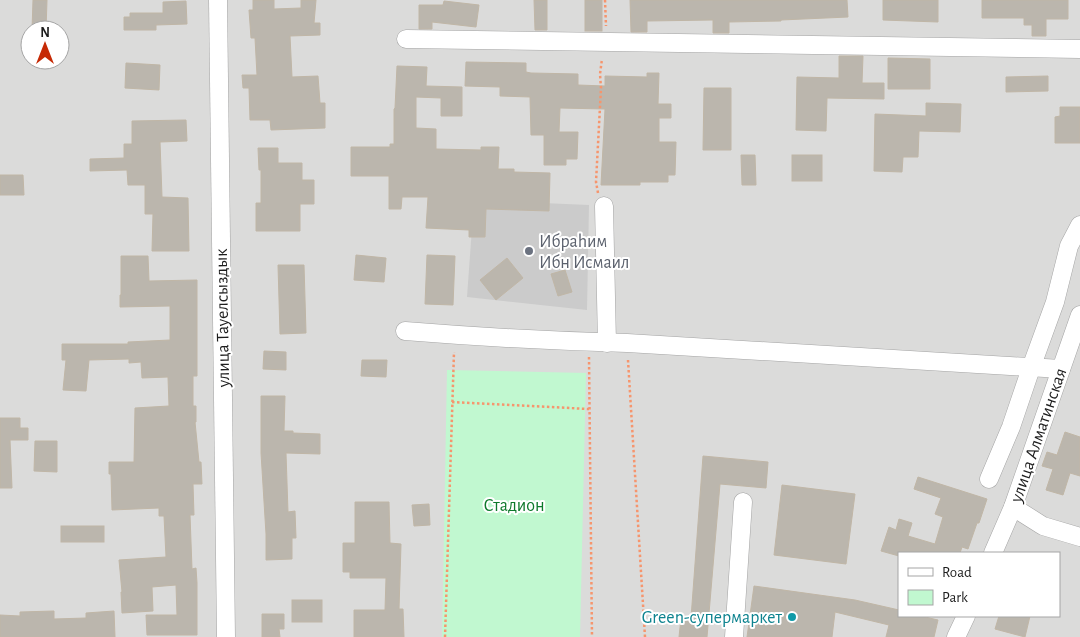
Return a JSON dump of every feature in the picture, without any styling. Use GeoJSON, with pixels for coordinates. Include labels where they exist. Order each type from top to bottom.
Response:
{"type":"FeatureCollection","features":[{"type":"Feature","properties":{"kind":"street","name":"улица Тауелсыздык"},"geometry":{"type":"LineString","coordinates":[[218,0],[226,637]]}},
{"type":"Feature","properties":{"kind":"street"},"geometry":{"type":"LineString","coordinates":[[406,39],[1080,49]]}},
{"type":"Feature","properties":{"kind":"street"},"geometry":{"type":"LineString","coordinates":[[604,206],[607,343]]}},
{"type":"Feature","properties":{"kind":"street"},"geometry":{"type":"LineString","coordinates":[[989,479],[1011,427],[1055,302],[1069,246],[1080,225]]}},
{"type":"Feature","properties":{"kind":"street","name":"улица Алматинская"},"geometry":{"type":"LineString","coordinates":[[993,552],[1013,507],[1080,315]]}},
{"type":"Feature","properties":{"kind":"street"},"geometry":{"type":"LineString","coordinates":[[406,331],[1061,369]]}},
{"type":"Feature","properties":{"kind":"street"},"geometry":{"type":"LineString","coordinates":[[734,637],[743,502]]}},
{"type":"Feature","properties":{"kind":"street"},"geometry":{"type":"LineString","coordinates":[[1013,507],[1043,526],[1080,537]]}},
{"type":"Feature","properties":{"kind":"street"},"geometry":{"type":"LineString","coordinates":[[956,637],[966,617]]}},
{"type":"Feature","properties":{"kind":"path"},"geometry":{"type":"LineString","coordinates":[[604,206],[597,190],[596,182],[600,74],[606,43],[605,0]]}},
{"type":"Feature","properties":{"kind":"path"},"geometry":{"type":"LineString","coordinates":[[445,637],[454,335]]}},
{"type":"Feature","properties":{"kind":"path"},"geometry":{"type":"LineString","coordinates":[[588,343],[592,637]]}},
{"type":"Feature","properties":{"kind":"path"},"geometry":{"type":"LineString","coordinates":[[627,343],[645,637]]}},
{"type":"Feature","properties":{"kind":"path"},"geometry":{"type":"LineString","coordinates":[[452,402],[589,409]]}},
{"type":"Feature","properties":{"kind":"shaded area"},"geometry":{"type":"Polygon","coordinates":[[[0,0],[1080,0],[1080,637],[0,637],[0,0]]]}},
{"type":"Feature","properties":{"kind":"shaded area","name":"Ибраһим Ибн Исмаил"},"geometry":{"type":"Polygon","coordinates":[[[474,200],[589,205],[587,310],[467,297],[474,200]]]}},
{"type":"Feature","properties":{"kind":"green space","name":"Стадион"},"geometry":{"type":"Polygon","coordinates":[[[447,370],[586,373],[580,637],[442,637],[447,370]]]}},
{"type":"Feature","properties":{"kind":"building"},"geometry":{"type":"Polygon","coordinates":[[[33,0],[47,0],[46,20],[32,20],[33,0]]]}},
{"type":"Feature","properties":{"kind":"building"},"geometry":{"type":"Polygon","coordinates":[[[253,0],[274,0],[274,9],[301,8],[301,0],[316,0],[314,23],[320,23],[320,35],[290,36],[292,77],[318,76],[320,103],[325,103],[325,128],[271,130],[270,120],[250,120],[249,88],[243,88],[242,75],[257,75],[255,38],[251,38],[249,10],[253,10],[253,0]]]}},
{"type":"Feature","properties":{"kind":"building"},"geometry":{"type":"Polygon","coordinates":[[[534,0],[547,0],[547,30],[535,30],[534,0]]]}},
{"type":"Feature","properties":{"kind":"building"},"geometry":{"type":"Polygon","coordinates":[[[585,0],[602,0],[602,31],[585,31],[585,0]]]}},
{"type":"Feature","properties":{"kind":"building"},"geometry":{"type":"Polygon","coordinates":[[[630,0],[847,0],[848,17],[729,22],[729,33],[713,33],[713,20],[647,21],[647,32],[631,32],[630,0]]]}},
{"type":"Feature","properties":{"kind":"building"},"geometry":{"type":"Polygon","coordinates":[[[883,0],[938,0],[938,22],[883,20],[883,0]]]}},
{"type":"Feature","properties":{"kind":"building"},"geometry":{"type":"Polygon","coordinates":[[[982,0],[1068,0],[1068,19],[1046,19],[1046,36],[1032,36],[1032,25],[1024,25],[1024,18],[982,18],[982,0]]]}},
{"type":"Feature","properties":{"kind":"building"},"geometry":{"type":"Polygon","coordinates":[[[186,1],[187,24],[156,25],[156,30],[124,30],[124,17],[130,17],[130,13],[163,13],[163,2],[186,1]]]}},
{"type":"Feature","properties":{"kind":"building"},"geometry":{"type":"Polygon","coordinates":[[[444,1],[479,5],[476,27],[432,22],[432,29],[419,29],[419,5],[443,5],[444,1]]]}},
{"type":"Feature","properties":{"kind":"building"},"geometry":{"type":"Polygon","coordinates":[[[839,56],[863,56],[862,83],[884,83],[884,99],[827,98],[826,131],[796,130],[797,77],[839,78],[839,56]]]}},
{"type":"Feature","properties":{"kind":"building"},"geometry":{"type":"Polygon","coordinates":[[[888,58],[930,59],[930,89],[888,89],[888,58]]]}},
{"type":"Feature","properties":{"kind":"building"},"geometry":{"type":"Polygon","coordinates":[[[466,62],[526,63],[526,72],[578,74],[578,85],[605,86],[605,76],[647,77],[647,73],[659,73],[658,104],[671,104],[671,118],[659,118],[659,142],[676,142],[675,175],[668,175],[668,182],[640,182],[640,185],[601,185],[605,109],[560,108],[559,132],[578,132],[577,159],[566,159],[566,165],[544,165],[544,135],[531,135],[530,97],[500,96],[500,87],[465,86],[466,62]]]}},
{"type":"Feature","properties":{"kind":"building"},"geometry":{"type":"Polygon","coordinates":[[[126,63],[160,65],[159,90],[125,88],[126,63]]]}},
{"type":"Feature","properties":{"kind":"building"},"geometry":{"type":"Polygon","coordinates":[[[397,66],[427,67],[426,86],[462,87],[462,116],[441,116],[441,98],[416,97],[416,128],[436,129],[436,149],[481,150],[481,147],[499,147],[498,169],[514,169],[514,172],[550,173],[549,211],[486,209],[485,237],[469,237],[469,230],[426,228],[428,197],[402,197],[401,209],[389,209],[389,176],[351,176],[351,147],[390,147],[390,144],[394,144],[397,66]]]}},
{"type":"Feature","properties":{"kind":"building"},"geometry":{"type":"Polygon","coordinates":[[[1048,76],[1048,91],[1006,92],[1006,77],[1048,76]]]}},
{"type":"Feature","properties":{"kind":"building"},"geometry":{"type":"Polygon","coordinates":[[[704,88],[731,88],[731,150],[703,150],[704,88]]]}},
{"type":"Feature","properties":{"kind":"building"},"geometry":{"type":"Polygon","coordinates":[[[926,103],[961,104],[960,132],[919,131],[918,157],[903,157],[902,172],[874,171],[875,114],[926,116],[926,103]]]}},
{"type":"Feature","properties":{"kind":"building"},"geometry":{"type":"Polygon","coordinates":[[[1060,107],[1080,107],[1080,143],[1055,143],[1055,117],[1060,116],[1060,107]]]}},
{"type":"Feature","properties":{"kind":"building"},"geometry":{"type":"Polygon","coordinates":[[[186,120],[187,141],[160,142],[162,197],[188,198],[189,251],[152,251],[153,214],[145,214],[145,185],[128,185],[127,170],[90,171],[90,159],[124,158],[124,144],[132,144],[132,121],[186,120]]]}},
{"type":"Feature","properties":{"kind":"building"},"geometry":{"type":"Polygon","coordinates":[[[258,148],[278,148],[278,163],[302,163],[302,180],[314,180],[314,204],[300,204],[300,231],[256,231],[256,203],[261,203],[261,170],[259,170],[258,148]]]}},
{"type":"Feature","properties":{"kind":"building"},"geometry":{"type":"Polygon","coordinates":[[[741,155],[755,155],[756,185],[742,185],[741,155]]]}},
{"type":"Feature","properties":{"kind":"building"},"geometry":{"type":"Polygon","coordinates":[[[792,155],[822,155],[822,181],[792,181],[792,155]]]}},
{"type":"Feature","properties":{"kind":"building"},"geometry":{"type":"Polygon","coordinates":[[[0,175],[23,175],[24,195],[0,195],[0,175]]]}},
{"type":"Feature","properties":{"kind":"building"},"geometry":{"type":"Polygon","coordinates":[[[356,255],[386,258],[384,282],[354,280],[356,255]]]}},
{"type":"Feature","properties":{"kind":"building"},"geometry":{"type":"Polygon","coordinates":[[[427,255],[455,256],[453,305],[425,304],[427,255]]]}},
{"type":"Feature","properties":{"kind":"building"},"geometry":{"type":"Polygon","coordinates":[[[121,256],[148,256],[149,281],[197,280],[197,376],[193,376],[193,406],[196,406],[195,422],[202,484],[193,484],[194,515],[190,515],[192,569],[196,568],[197,583],[197,635],[147,635],[146,615],[177,615],[176,585],[152,587],[153,611],[122,613],[119,560],[166,557],[164,516],[159,516],[159,508],[112,510],[109,462],[134,462],[135,408],[169,406],[168,377],[142,378],[141,362],[129,363],[129,359],[89,360],[86,391],[63,390],[66,360],[62,360],[62,344],[128,344],[128,342],[170,340],[170,306],[120,307],[121,256]]]}},
{"type":"Feature","properties":{"kind":"building"},"geometry":{"type":"Polygon","coordinates":[[[507,258],[523,278],[496,300],[480,280],[507,258]]]}},
{"type":"Feature","properties":{"kind":"building"},"geometry":{"type":"Polygon","coordinates":[[[278,265],[304,265],[306,333],[280,334],[278,265]]]}},
{"type":"Feature","properties":{"kind":"building"},"geometry":{"type":"Polygon","coordinates":[[[565,270],[572,292],[558,296],[551,274],[565,270]]]}},
{"type":"Feature","properties":{"kind":"building"},"geometry":{"type":"Polygon","coordinates":[[[264,351],[286,352],[286,370],[263,369],[264,351]]]}},
{"type":"Feature","properties":{"kind":"building"},"geometry":{"type":"Polygon","coordinates":[[[362,360],[387,360],[386,377],[361,376],[362,360]]]}},
{"type":"Feature","properties":{"kind":"building"},"geometry":{"type":"Polygon","coordinates":[[[261,396],[285,396],[284,431],[320,434],[320,454],[286,453],[288,512],[295,511],[296,538],[292,538],[292,559],[266,560],[261,453],[261,396]]]}},
{"type":"Feature","properties":{"kind":"building"},"geometry":{"type":"Polygon","coordinates":[[[0,418],[20,418],[20,428],[28,428],[28,440],[10,440],[12,488],[0,488],[0,418]]]}},
{"type":"Feature","properties":{"kind":"building"},"geometry":{"type":"Polygon","coordinates":[[[1065,432],[1080,437],[1080,476],[1070,473],[1063,495],[1046,490],[1053,469],[1042,466],[1047,452],[1057,455],[1065,432]]]}},
{"type":"Feature","properties":{"kind":"building"},"geometry":{"type":"Polygon","coordinates":[[[35,441],[57,441],[57,472],[34,471],[35,441]]]}},
{"type":"Feature","properties":{"kind":"building"},"geometry":{"type":"Polygon","coordinates":[[[703,456],[768,462],[766,488],[720,484],[707,637],[679,637],[681,618],[691,618],[703,456]]]}},
{"type":"Feature","properties":{"kind":"building"},"geometry":{"type":"Polygon","coordinates":[[[918,477],[987,499],[968,549],[962,547],[960,552],[898,552],[898,556],[881,551],[889,527],[896,530],[899,519],[912,523],[908,536],[935,544],[943,517],[935,514],[941,498],[914,489],[918,477]]]}},
{"type":"Feature","properties":{"kind":"building"},"geometry":{"type":"Polygon","coordinates":[[[782,485],[855,494],[846,564],[774,555],[782,485]]]}},
{"type":"Feature","properties":{"kind":"building"},"geometry":{"type":"Polygon","coordinates":[[[355,502],[389,502],[390,543],[401,544],[399,609],[403,609],[404,637],[354,637],[354,610],[385,610],[386,578],[350,578],[350,572],[343,572],[343,543],[355,543],[355,502]]]}},
{"type":"Feature","properties":{"kind":"building"},"geometry":{"type":"Polygon","coordinates":[[[429,504],[430,525],[414,526],[412,505],[429,504]]]}},
{"type":"Feature","properties":{"kind":"building"},"geometry":{"type":"Polygon","coordinates":[[[61,526],[104,526],[104,542],[61,542],[61,526]]]}},
{"type":"Feature","properties":{"kind":"building","name":"Green-супермаркет"},"geometry":{"type":"Polygon","coordinates":[[[754,586],[855,600],[898,610],[898,617],[925,617],[938,620],[934,637],[886,637],[889,625],[835,612],[832,637],[747,637],[754,586]]]}},
{"type":"Feature","properties":{"kind":"building"},"geometry":{"type":"Polygon","coordinates":[[[292,600],[322,600],[322,622],[292,622],[292,600]]]}},
{"type":"Feature","properties":{"kind":"building"},"geometry":{"type":"Polygon","coordinates":[[[54,611],[54,619],[86,618],[86,613],[114,611],[115,637],[0,637],[0,615],[20,616],[20,612],[54,611]]]}},
{"type":"Feature","properties":{"kind":"building"},"geometry":{"type":"Polygon","coordinates":[[[262,614],[284,614],[284,629],[279,629],[280,637],[262,637],[262,614]]]}},
{"type":"Feature","properties":{"kind":"building"},"geometry":{"type":"Polygon","coordinates":[[[999,617],[1030,617],[1025,637],[995,629],[999,617]]]}},
{"type":"Feature","properties":{"kind":"place","name":"Ибраһим Ибн Исмаил"},"geometry":{"type":"Point","coordinates":[529,251]}},
{"type":"Feature","properties":{"kind":"place","name":"Green-супермаркет"},"geometry":{"type":"Point","coordinates":[792,617]}}]}
